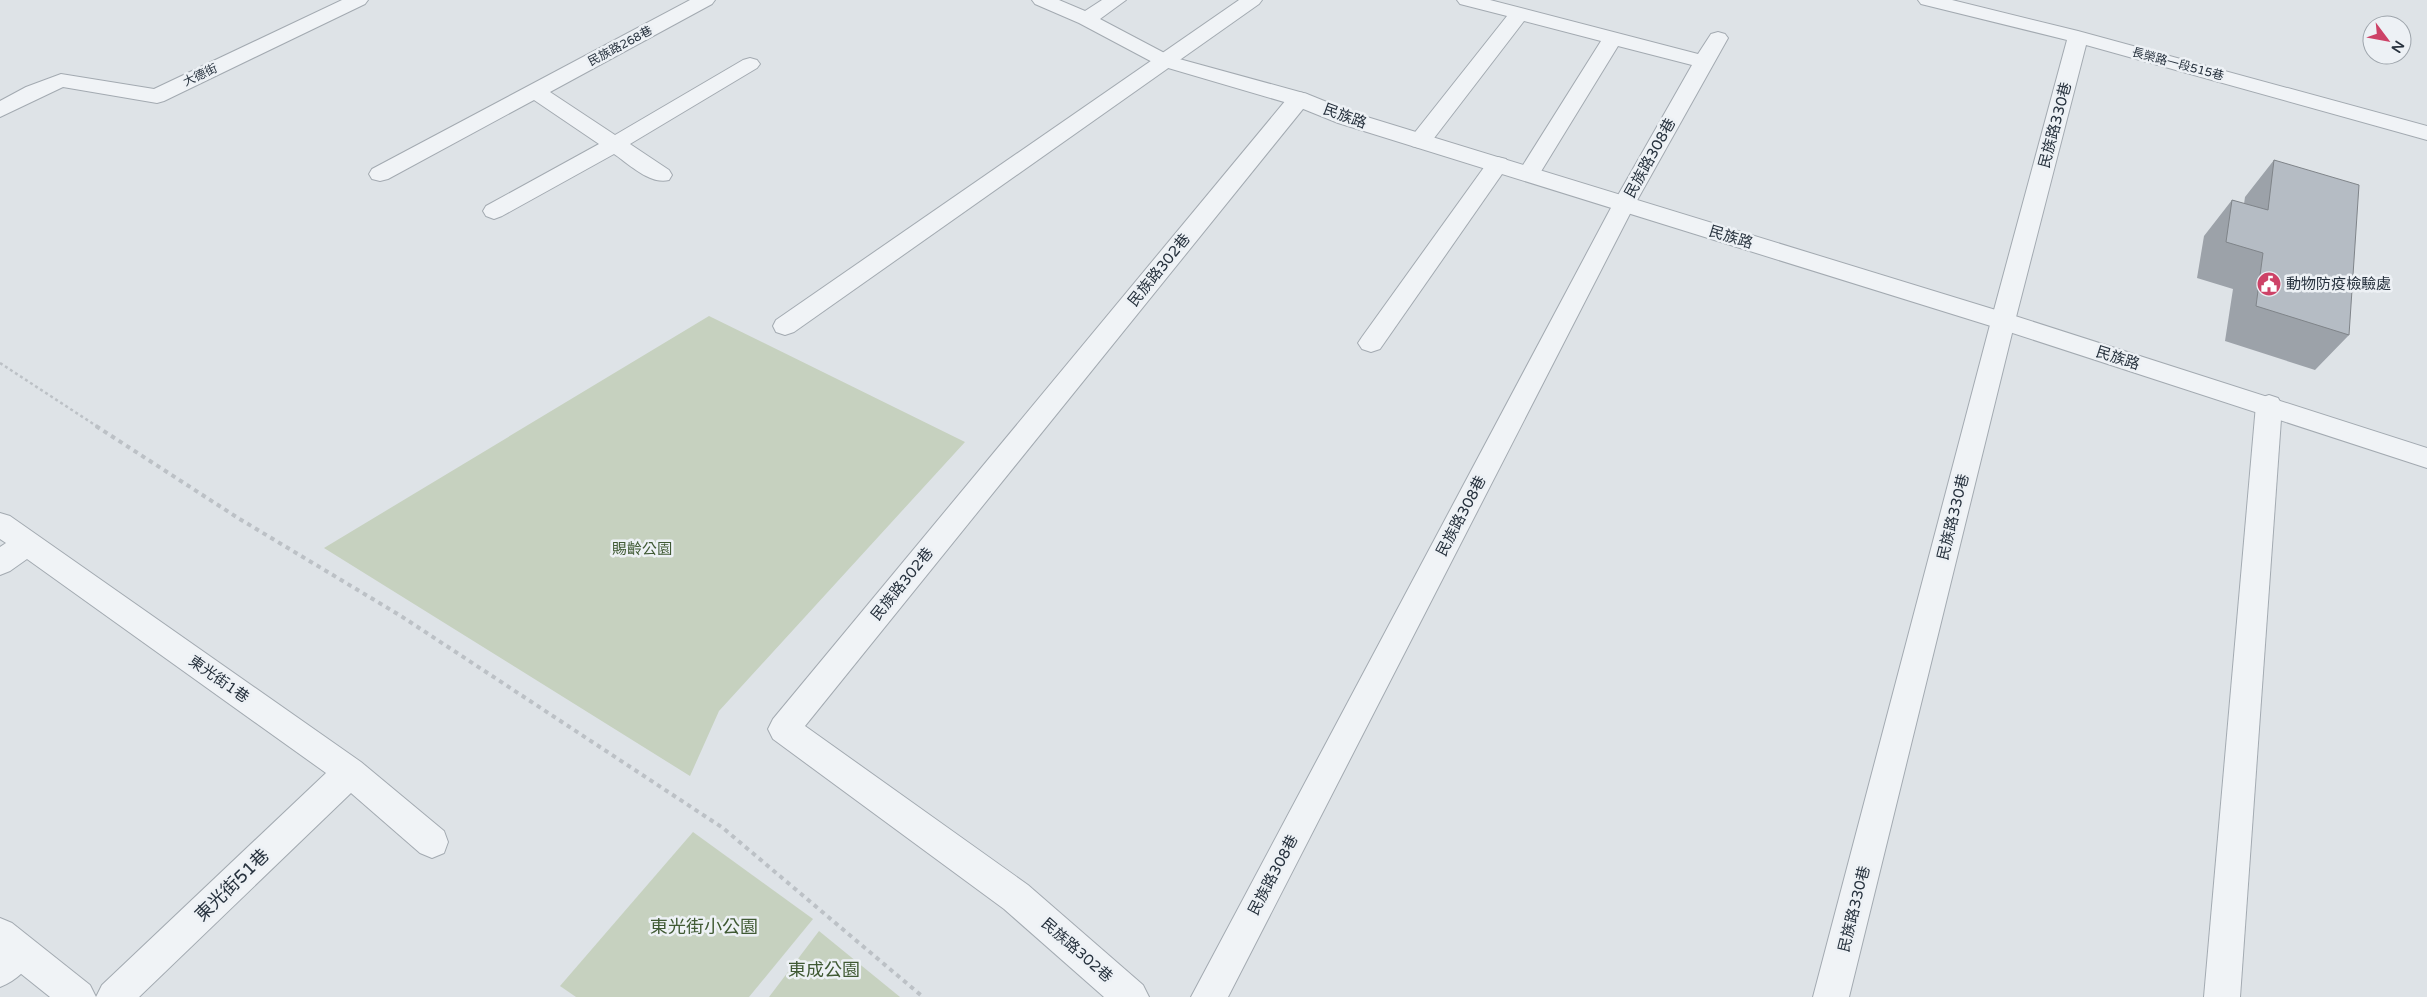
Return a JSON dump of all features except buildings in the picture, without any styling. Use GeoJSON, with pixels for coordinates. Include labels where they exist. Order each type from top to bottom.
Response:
{"type":"FeatureCollection","features":[{"type":"Feature","properties":{"kind":"street","name":"大德街"},"geometry":{"type":"LineString","coordinates":[[0,110],[33,92],[61,80],[157,96],[358,0]]}},
{"type":"Feature","properties":{"kind":"street","name":"民族路268巷"},"geometry":{"type":"LineString","coordinates":[[380,174],[705,0]]}},
{"type":"Feature","properties":{"kind":"street","name":"民族路"},"geometry":{"type":"LineString","coordinates":[[1042,0],[1086,19],[1165,61],[1299,99],[1346,118],[2003,321],[2269,405],[2427,458]]}},
{"type":"Feature","properties":{"kind":"street"},"geometry":{"type":"LineString","coordinates":[[1086,19],[1116,0]]}},
{"type":"Feature","properties":{"kind":"street"},"geometry":{"type":"LineString","coordinates":[[785,326],[1252,0]]}},
{"type":"Feature","properties":{"kind":"street"},"geometry":{"type":"LineString","coordinates":[[1467,0],[1703,62]]}},
{"type":"Feature","properties":{"kind":"street","name":"長榮路一段515巷"},"geometry":{"type":"LineString","coordinates":[[1928,0],[2078,37],[2427,133]]}},
{"type":"Feature","properties":{"kind":"street"},"geometry":{"type":"LineString","coordinates":[[1420,141],[1519,14]]}},
{"type":"Feature","properties":{"kind":"street","name":"民族路330巷"},"geometry":{"type":"LineString","coordinates":[[1831,997],[2003,321],[2078,37]]}},
{"type":"Feature","properties":{"kind":"street"},"geometry":{"type":"LineString","coordinates":[[1529,173],[1613,38]]}},
{"type":"Feature","properties":{"kind":"street","name":"民族路308巷"},"geometry":{"type":"LineString","coordinates":[[1209,997],[1624,204],[1718,38]]}},
{"type":"Feature","properties":{"kind":"street"},"geometry":{"type":"LineString","coordinates":[[494,211],[615,144],[750,64]]}},
{"type":"Feature","properties":{"kind":"street"},"geometry":{"type":"LineString","coordinates":[[534,91],[661,175]]}},
{"type":"Feature","properties":{"kind":"street","name":"民族路302巷"},"geometry":{"type":"LineString","coordinates":[[1131,997],[1016,897],[784,729],[1299,99]]}},
{"type":"Feature","properties":{"kind":"street"},"geometry":{"type":"LineString","coordinates":[[1371,343],[1498,164]]}},
{"type":"Feature","properties":{"kind":"street"},"geometry":{"type":"LineString","coordinates":[[2222,997],[2269,405]]}},
{"type":"Feature","properties":{"kind":"street","name":"東光街1巷"},"geometry":{"type":"LineString","coordinates":[[0,524],[350,772],[432,842]]}},
{"type":"Feature","properties":{"kind":"street"},"geometry":{"type":"LineString","coordinates":[[0,563],[27,543]]}},
{"type":"Feature","properties":{"kind":"street","name":"東光街51巷"},"geometry":{"type":"LineString","coordinates":[[114,997],[350,772]]}},
{"type":"Feature","properties":{"kind":"street"},"geometry":{"type":"LineString","coordinates":[[6,953],[78,997]]}},
{"type":"Feature","properties":{"kind":"path"},"geometry":{"type":"LineString","coordinates":[[0,363],[238,518],[401,616],[722,828],[923,997]]}},
{"type":"Feature","properties":{"kind":"green space","name":"賜齡公園"},"geometry":{"type":"Polygon","coordinates":[[[709,316],[965,442],[719,711],[690,776],[324,548],[709,316]]]}},
{"type":"Feature","properties":{"kind":"green space","name":"東光街小公園"},"geometry":{"type":"Polygon","coordinates":[[[693,832],[813,919],[749,997],[576,997],[560,986],[693,832]]]}},
{"type":"Feature","properties":{"kind":"green space","name":"東成公園"},"geometry":{"type":"Polygon","coordinates":[[[819,931],[900,997],[769,997],[819,931]]]}},
{"type":"Feature","properties":{"kind":"place","name":"動物防疫檢驗處"},"geometry":{"type":"Point","coordinates":[2269,284]}}]}
